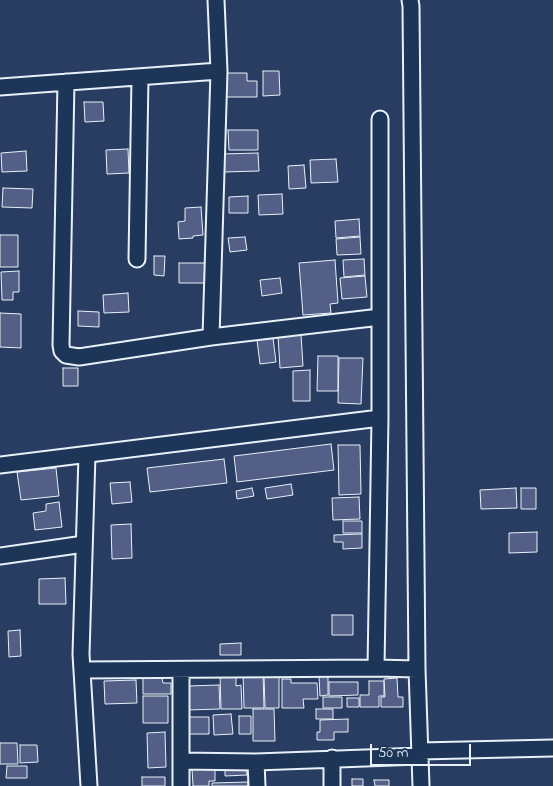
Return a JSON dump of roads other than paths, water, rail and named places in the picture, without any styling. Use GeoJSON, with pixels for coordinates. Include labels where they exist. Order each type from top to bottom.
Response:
{"type":"FeatureCollection","features":[{"type":"Feature","properties":{"kind":"street"},"geometry":{"type":"LineString","coordinates":[[211,337],[219,71],[216,0]]}},
{"type":"Feature","properties":{"kind":"street"},"geometry":{"type":"LineString","coordinates":[[410,0],[417,669],[421,786]]}},
{"type":"Feature","properties":{"kind":"street"},"geometry":{"type":"LineString","coordinates":[[0,87],[219,71]]}},
{"type":"Feature","properties":{"kind":"street"},"geometry":{"type":"LineString","coordinates":[[137,258],[140,77]]}},
{"type":"Feature","properties":{"kind":"street"},"geometry":{"type":"LineString","coordinates":[[66,82],[62,351],[66,355],[79,357],[211,337],[380,317]]}},
{"type":"Feature","properties":{"kind":"street"},"geometry":{"type":"LineString","coordinates":[[376,668],[380,418],[380,119]]}},
{"type":"Feature","properties":{"kind":"street"},"geometry":{"type":"LineString","coordinates":[[0,465],[380,418]]}},
{"type":"Feature","properties":{"kind":"street"},"geometry":{"type":"LineString","coordinates":[[86,455],[81,654],[89,786]]}},
{"type":"Feature","properties":{"kind":"street"},"geometry":{"type":"LineString","coordinates":[[0,556],[84,544]]}},
{"type":"Feature","properties":{"kind":"street"},"geometry":{"type":"LineString","coordinates":[[83,670],[417,669]]}},
{"type":"Feature","properties":{"kind":"street"},"geometry":{"type":"LineString","coordinates":[[181,670],[181,786]]}},
{"type":"Feature","properties":{"kind":"street"},"geometry":{"type":"LineString","coordinates":[[181,761],[256,762],[553,748]]}},
{"type":"Feature","properties":{"kind":"street"},"geometry":{"type":"LineString","coordinates":[[332,758],[332,786]]}},
{"type":"Feature","properties":{"kind":"street"},"geometry":{"type":"LineString","coordinates":[[256,762],[257,786]]}}]}
